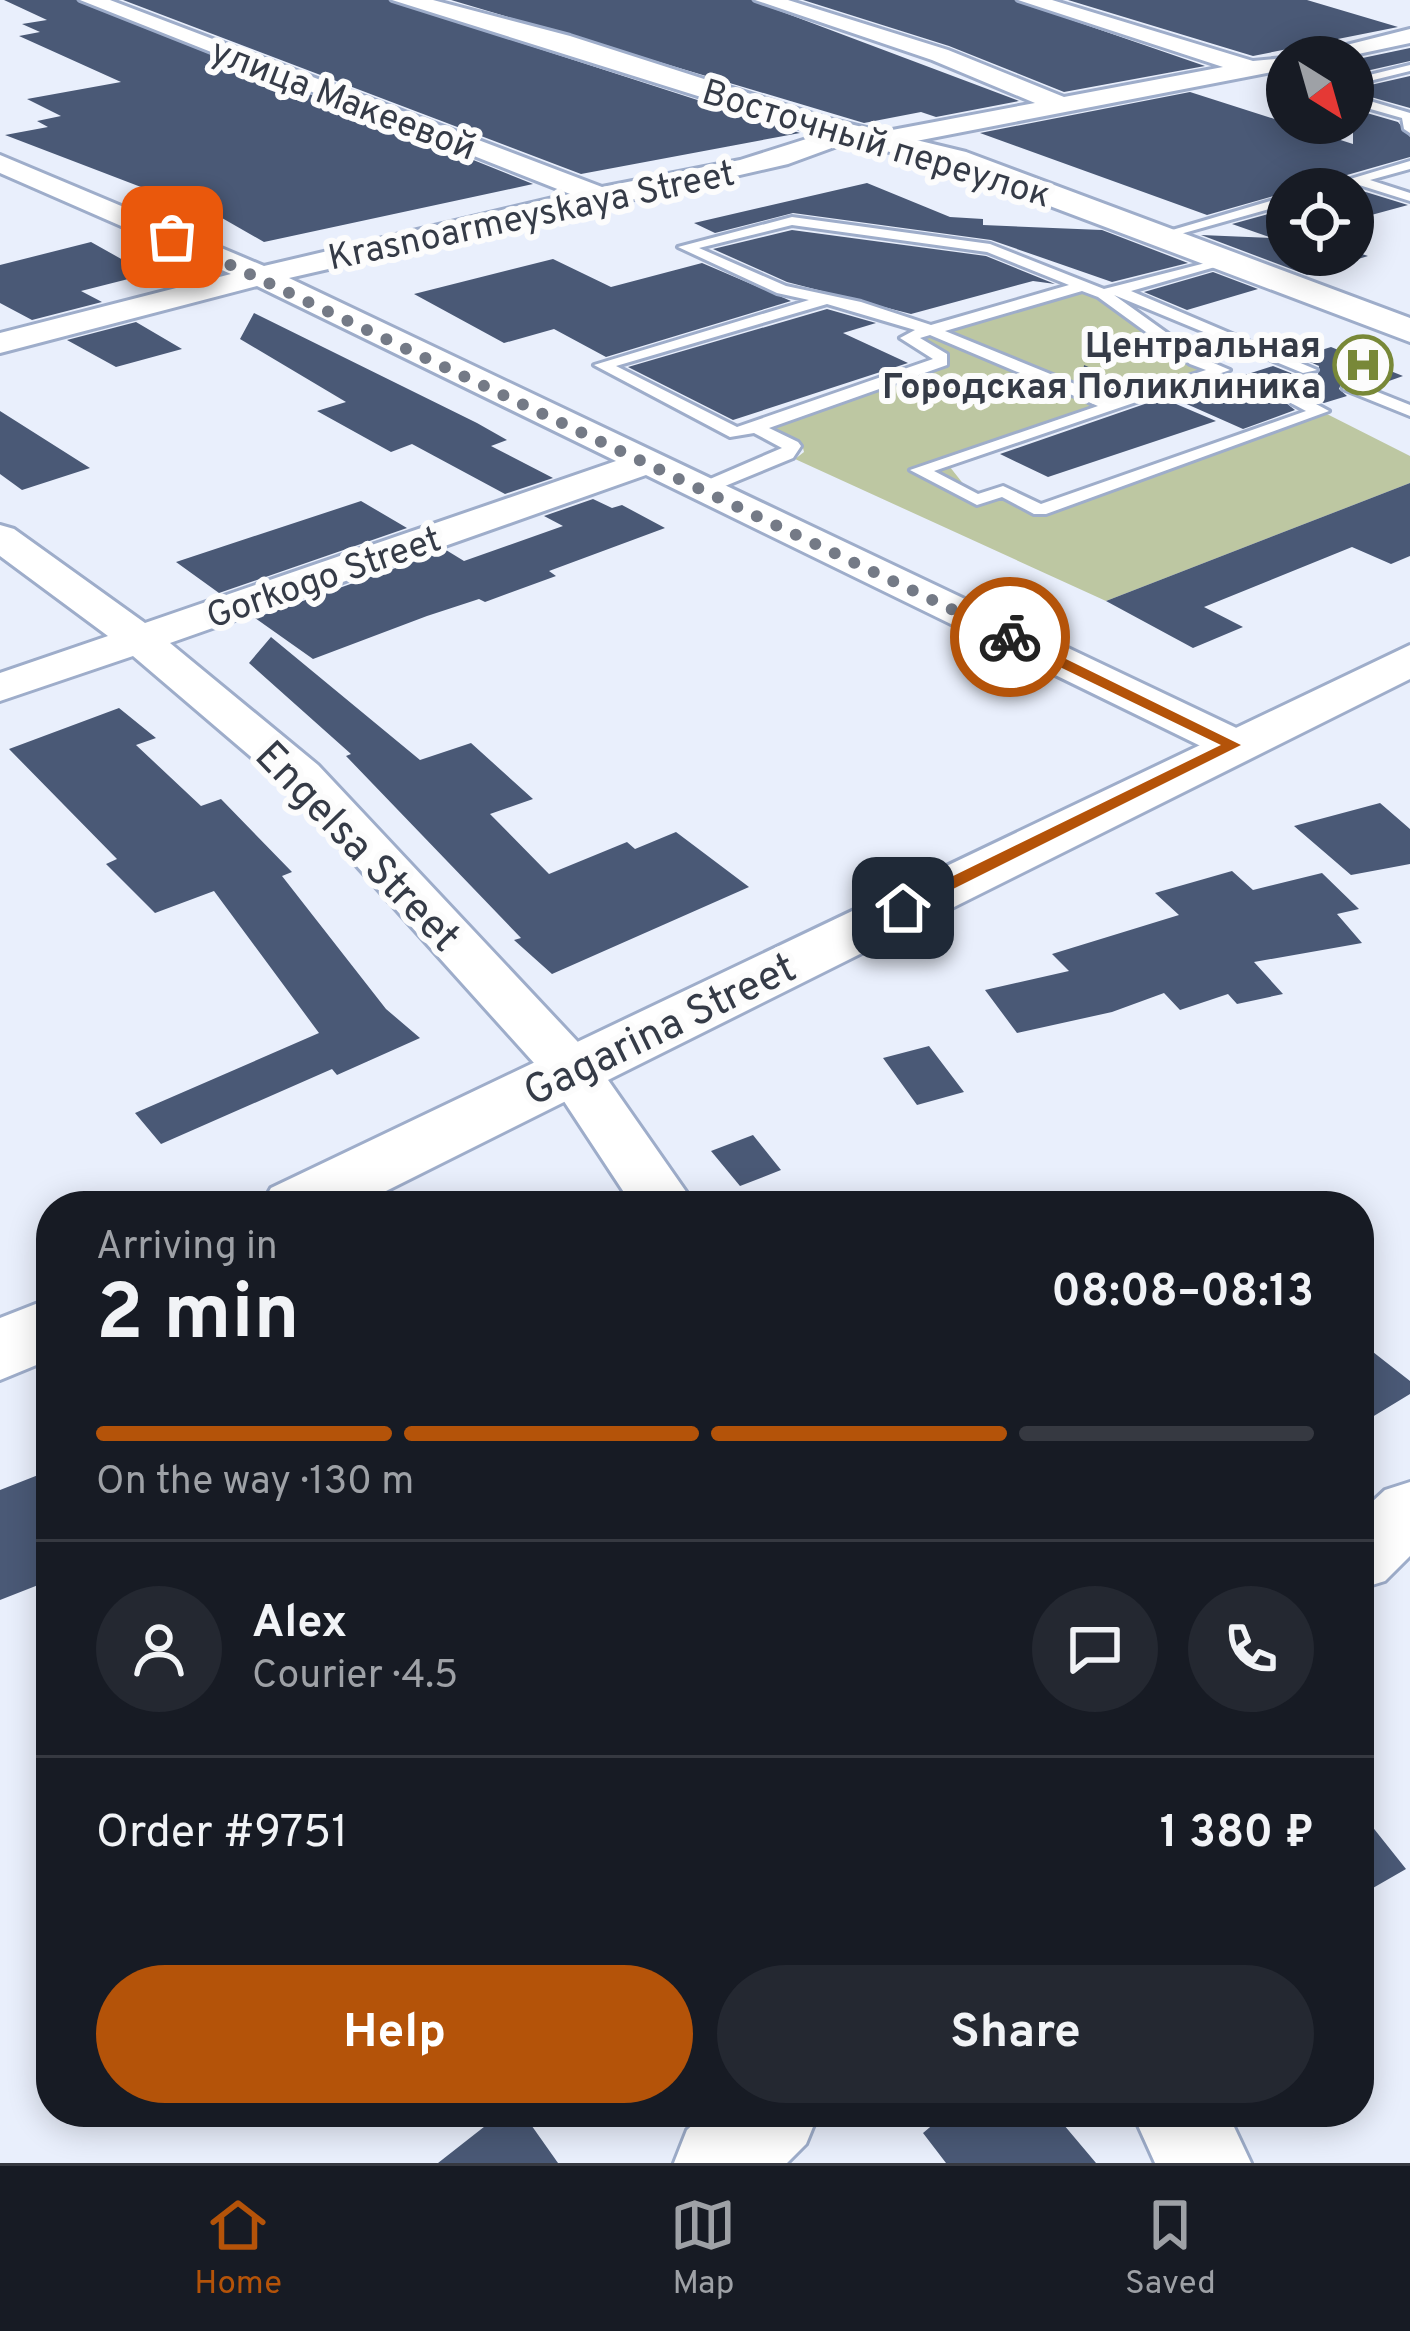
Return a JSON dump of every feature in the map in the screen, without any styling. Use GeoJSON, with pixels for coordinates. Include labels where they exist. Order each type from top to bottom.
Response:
{"type":"FeatureCollection","features":[{"type":"Feature","properties":{"kind":"street","name":"улица Макеевой"},"geometry":{"type":"LineString","coordinates":[[91,0],[598,196]]}},
{"type":"Feature","properties":{"kind":"street","name":"Восточный переулок"},"geometry":{"type":"LineString","coordinates":[[404,0],[561,42],[850,134],[955,159],[1410,331]]}},
{"type":"Feature","properties":{"kind":"street"},"geometry":{"type":"LineString","coordinates":[[766,0],[940,56],[1061,105]]}},
{"type":"Feature","properties":{"kind":"street"},"geometry":{"type":"LineString","coordinates":[[1029,0],[1254,69]]}},
{"type":"Feature","properties":{"kind":"street"},"geometry":{"type":"LineString","coordinates":[[1374,44],[1410,36]]}},
{"type":"Feature","properties":{"kind":"street"},"geometry":{"type":"LineString","coordinates":[[880,140],[1266,66]]}},
{"type":"Feature","properties":{"kind":"street","name":"Krasnoarmeyskaya Street"},"geometry":{"type":"LineString","coordinates":[[0,343],[257,274],[598,196],[782,161],[850,134]]}},
{"type":"Feature","properties":{"kind":"street"},"geometry":{"type":"LineString","coordinates":[[0,163],[257,274],[1233,745]]}},
{"type":"Feature","properties":{"kind":"street","name":"Gorkogo Street"},"geometry":{"type":"LineString","coordinates":[[0,688],[646,464]]}},
{"type":"Feature","properties":{"kind":"street","name":"Engelsa Street"},"geometry":{"type":"LineString","coordinates":[[0,537],[140,640],[301,775],[572,1070],[655,1191]]}},
{"type":"Feature","properties":{"kind":"street","name":"Gagarina Street"},"geometry":{"type":"LineString","coordinates":[[326,1191],[1410,660]]}},
{"type":"Feature","properties":{"kind":"street"},"geometry":{"type":"LineString","coordinates":[[0,1351],[36,1333]]}},
{"type":"Feature","properties":{"kind":"street"},"geometry":{"type":"LineString","coordinates":[[1374,1545],[1410,1511]]}},
{"type":"Feature","properties":{"kind":"street"},"geometry":{"type":"LineString","coordinates":[[720,2163],[758,2127]]}},
{"type":"Feature","properties":{"kind":"street"},"geometry":{"type":"LineString","coordinates":[[1186,2127],[1205,2163]]}},
{"type":"Feature","properties":{"kind":"lane"},"geometry":{"type":"LineString","coordinates":[[1374,77],[1410,68]]}},
{"type":"Feature","properties":{"kind":"lane"},"geometry":{"type":"LineString","coordinates":[[1374,106],[1407,116],[1410,129]]}},
{"type":"Feature","properties":{"kind":"lane"},"geometry":{"type":"LineString","coordinates":[[1374,175],[1410,165]]}},
{"type":"Feature","properties":{"kind":"lane"},"geometry":{"type":"LineString","coordinates":[[1374,185],[1410,197]]}},
{"type":"Feature","properties":{"kind":"lane"},"geometry":{"type":"LineString","coordinates":[[1159,236],[1266,206]]}},
{"type":"Feature","properties":{"kind":"lane"},"geometry":{"type":"LineString","coordinates":[[1113,406],[930,330],[782,290],[685,247],[792,221],[990,248],[1310,370]]}},
{"type":"Feature","properties":{"kind":"lane"},"geometry":{"type":"LineString","coordinates":[[1110,292],[1224,260]]}},
{"type":"Feature","properties":{"kind":"lane"},"geometry":{"type":"LineString","coordinates":[[827,299],[602,365],[736,433],[934,368],[941,357],[908,338],[1082,286]]}},
{"type":"Feature","properties":{"kind":"lane"},"geometry":{"type":"LineString","coordinates":[[1110,292],[1196,361],[1231,374],[1113,406],[919,470],[977,500],[1003,491],[1040,510],[1322,411],[1297,400]]}},
{"type":"Feature","properties":{"kind":"lane"},"geometry":{"type":"LineString","coordinates":[[1349,386],[1410,411]]}},
{"type":"Feature","properties":{"kind":"lane"},"geometry":{"type":"LineString","coordinates":[[702,490],[787,454],[792,446],[754,427]]}},
{"type":"Feature","properties":{"kind":"green space"},"geometry":{"type":"Polygon","coordinates":[[[1082,286],[1196,361],[1222,370],[946,462],[976,500],[1003,491],[1040,510],[1321,411],[1410,456],[1410,483],[1106,601],[795,459],[804,452],[802,444],[765,423],[941,363],[908,338],[1082,286]]]}},
{"type":"Feature","properties":{"kind":"building"},"geometry":{"type":"Polygon","coordinates":[[[4,0],[76,0],[533,184],[264,242],[222,218],[5,135],[48,127],[37,121],[61,116],[27,99],[121,82],[19,36],[40,32],[22,24],[47,20],[4,0]]]}},
{"type":"Feature","properties":{"kind":"building"},"geometry":{"type":"Polygon","coordinates":[[[123,0],[388,0],[800,133],[581,174],[123,0]]]}},
{"type":"Feature","properties":{"kind":"building"},"geometry":{"type":"Polygon","coordinates":[[[451,0],[751,0],[1019,101],[936,117],[921,112],[864,123],[451,0]]]}},
{"type":"Feature","properties":{"kind":"building"},"geometry":{"type":"Polygon","coordinates":[[[803,0],[1014,0],[1205,66],[1064,92],[949,46],[803,0]]]}},
{"type":"Feature","properties":{"kind":"building"},"geometry":{"type":"Polygon","coordinates":[[[1068,0],[1307,0],[1398,27],[1353,36],[1266,36],[1266,53],[1253,56],[1068,0]]]}},
{"type":"Feature","properties":{"kind":"building"},"geometry":{"type":"Polygon","coordinates":[[[1410,48],[1410,61],[1374,69],[1374,56],[1410,48]]]}},
{"type":"Feature","properties":{"kind":"building"},"geometry":{"type":"Polygon","coordinates":[[[1410,76],[1410,108],[1374,98],[1374,84],[1410,76]]]}},
{"type":"Feature","properties":{"kind":"building"},"geometry":{"type":"Polygon","coordinates":[[[1190,92],[1266,116],[1266,144],[1374,144],[1374,115],[1398,122],[1410,137],[1410,157],[1372,168],[1266,168],[1266,198],[1207,215],[980,133],[1190,92]]]}},
{"type":"Feature","properties":{"kind":"building"},"geometry":{"type":"Polygon","coordinates":[[[867,183],[950,217],[983,219],[983,225],[1102,230],[1188,263],[1112,282],[991,240],[793,213],[715,233],[694,223],[867,183]]]}},
{"type":"Feature","properties":{"kind":"building"},"geometry":{"type":"Polygon","coordinates":[[[1374,195],[1408,205],[1374,214],[1374,195]]]}},
{"type":"Feature","properties":{"kind":"building"},"geometry":{"type":"Polygon","coordinates":[[[1266,215],[1266,236],[1232,224],[1266,215]]]}},
{"type":"Feature","properties":{"kind":"building"},"geometry":{"type":"Polygon","coordinates":[[[792,230],[986,256],[1055,284],[1033,281],[911,314],[787,282],[713,249],[792,230]]]}},
{"type":"Feature","properties":{"kind":"building"},"geometry":{"type":"Polygon","coordinates":[[[1201,235],[1266,238],[1266,260],[1201,235]]]}},
{"type":"Feature","properties":{"kind":"building"},"geometry":{"type":"Polygon","coordinates":[[[91,242],[148,274],[81,291],[102,302],[32,320],[0,303],[0,265],[91,242]]]}},
{"type":"Feature","properties":{"kind":"building"},"geometry":{"type":"Polygon","coordinates":[[[553,259],[611,287],[702,263],[791,301],[606,357],[554,329],[504,343],[414,294],[553,259]]]}},
{"type":"Feature","properties":{"kind":"building"},"geometry":{"type":"Polygon","coordinates":[[[1213,272],[1258,289],[1187,310],[1144,292],[1213,272]]]}},
{"type":"Feature","properties":{"kind":"building"},"geometry":{"type":"Polygon","coordinates":[[[827,309],[876,323],[843,333],[908,363],[733,420],[628,367],[827,309]]]}},
{"type":"Feature","properties":{"kind":"building"},"geometry":{"type":"Polygon","coordinates":[[[254,313],[477,423],[507,440],[491,446],[553,478],[505,494],[412,444],[391,452],[317,411],[346,402],[240,339],[254,313]]]}},
{"type":"Feature","properties":{"kind":"building"},"geometry":{"type":"Polygon","coordinates":[[[136,322],[182,349],[116,367],[67,340],[136,322]]]}},
{"type":"Feature","properties":{"kind":"building"},"geometry":{"type":"Polygon","coordinates":[[[1331,347],[1403,376],[1375,386],[1343,379],[1339,389],[1347,396],[1324,403],[1291,392],[1286,403],[1295,410],[1243,429],[1173,398],[1273,366],[1301,377],[1318,374],[1319,366],[1299,357],[1331,347]]]}},
{"type":"Feature","properties":{"kind":"building"},"geometry":{"type":"Polygon","coordinates":[[[1084,365],[1137,388],[1114,395],[1082,382],[1084,365]]]}},
{"type":"Feature","properties":{"kind":"building"},"geometry":{"type":"Polygon","coordinates":[[[1162,398],[1216,421],[1048,477],[1000,454],[1162,398]]]}},
{"type":"Feature","properties":{"kind":"building"},"geometry":{"type":"Polygon","coordinates":[[[0,411],[90,468],[22,490],[0,474],[0,411]]]}},
{"type":"Feature","properties":{"kind":"building"},"geometry":{"type":"Polygon","coordinates":[[[1410,483],[1410,556],[1391,564],[1352,547],[1204,607],[1243,627],[1193,648],[1106,601],[1410,483]]]}},
{"type":"Feature","properties":{"kind":"building"},"geometry":{"type":"Polygon","coordinates":[[[593,499],[612,508],[622,505],[665,528],[549,571],[556,576],[485,602],[479,599],[427,616],[313,659],[255,618],[446,550],[464,561],[563,526],[544,516],[593,499]]]}},
{"type":"Feature","properties":{"kind":"building"},"geometry":{"type":"Polygon","coordinates":[[[361,501],[407,528],[219,593],[176,562],[361,501]]]}},
{"type":"Feature","properties":{"kind":"building"},"geometry":{"type":"Polygon","coordinates":[[[271,637],[420,760],[471,743],[533,799],[490,814],[549,874],[627,842],[635,849],[676,832],[749,887],[552,974],[514,940],[521,938],[346,756],[351,754],[249,663],[271,637]]]}},
{"type":"Feature","properties":{"kind":"building"},"geometry":{"type":"Polygon","coordinates":[[[119,708],[156,738],[136,745],[201,806],[221,799],[292,872],[282,876],[386,1009],[420,1038],[337,1075],[332,1069],[161,1144],[135,1113],[319,1033],[214,891],[155,913],[106,864],[117,859],[9,749],[119,708]]]}},
{"type":"Feature","properties":{"kind":"building"},"geometry":{"type":"Polygon","coordinates":[[[1380,803],[1410,829],[1410,864],[1351,875],[1294,826],[1380,803]]]}},
{"type":"Feature","properties":{"kind":"building"},"geometry":{"type":"Polygon","coordinates":[[[1232,871],[1253,890],[1322,873],[1359,909],[1337,914],[1362,943],[1254,962],[1283,994],[1237,1004],[1228,994],[1180,1010],[1164,993],[1112,1012],[1017,1033],[985,990],[1069,971],[1052,954],[1179,915],[1155,893],[1232,871]]]}},
{"type":"Feature","properties":{"kind":"building"},"geometry":{"type":"Polygon","coordinates":[[[929,1046],[964,1092],[917,1105],[883,1058],[929,1046]]]}},
{"type":"Feature","properties":{"kind":"building"},"geometry":{"type":"Polygon","coordinates":[[[753,1135],[781,1170],[740,1186],[711,1151],[753,1135]]]}},
{"type":"Feature","properties":{"kind":"building"},"geometry":{"type":"Polygon","coordinates":[[[1374,1353],[1410,1381],[1410,1394],[1374,1416],[1374,1353]]]}},
{"type":"Feature","properties":{"kind":"building"},"geometry":{"type":"Polygon","coordinates":[[[36,1476],[36,1586],[0,1600],[0,1490],[36,1476]]]}},
{"type":"Feature","properties":{"kind":"building"},"geometry":{"type":"Polygon","coordinates":[[[1374,1829],[1406,1869],[1374,1887],[1374,1829]]]}},
{"type":"Feature","properties":{"kind":"building"},"geometry":{"type":"Polygon","coordinates":[[[484,2127],[533,2127],[558,2163],[438,2163],[484,2127]]]}},
{"type":"Feature","properties":{"kind":"building"},"geometry":{"type":"Polygon","coordinates":[[[930,2127],[1066,2127],[1096,2163],[946,2163],[923,2133],[930,2127]]]}},
{"type":"Feature","properties":{"kind":"way so far"},"geometry":{"type":"LineString","coordinates":[[172,237],[1010,637]]}},
{"type":"Feature","properties":{"kind":"place","name":"Центральная Городская Поликлиника"},"geometry":{"type":"Point","coordinates":[1363,365]}},
{"type":"Feature","properties":{"kind":"route"},"geometry":{"type":"LineString","coordinates":[[903,908],[1233,745],[1010,637]]}}]}
